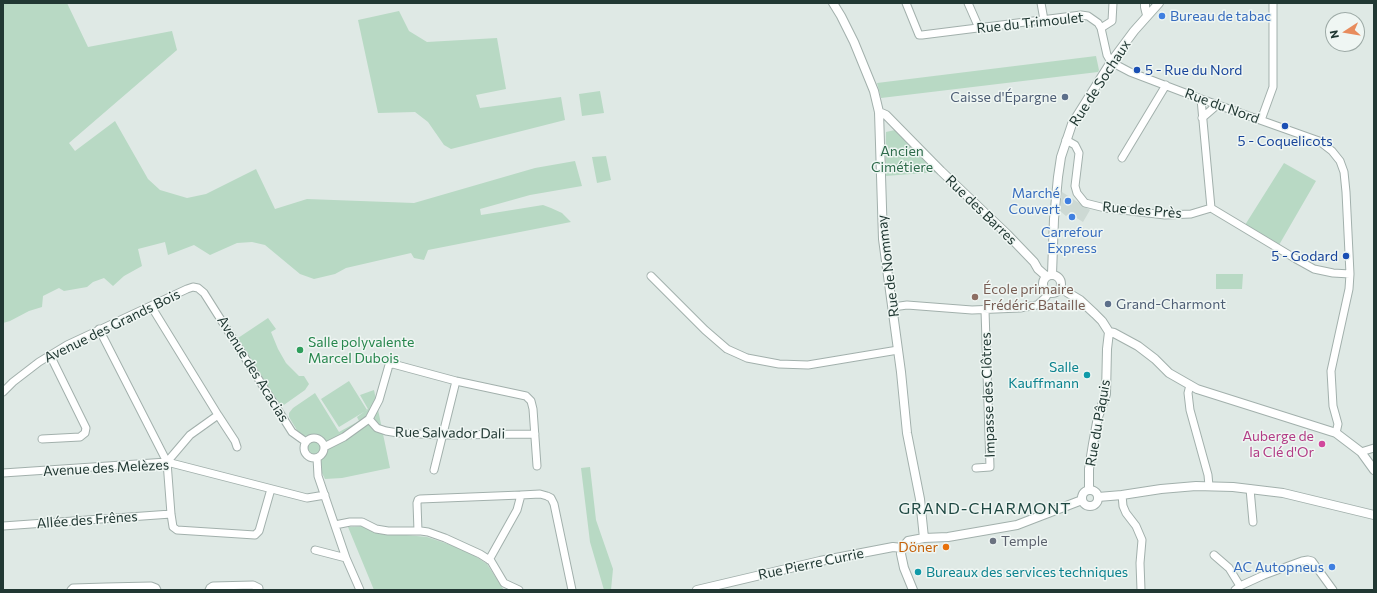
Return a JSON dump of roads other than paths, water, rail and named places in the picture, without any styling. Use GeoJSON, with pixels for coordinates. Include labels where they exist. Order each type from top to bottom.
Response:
{"type":"FeatureCollection","features":[{"type":"Feature","properties":{"kind":"street","name":"Rue de Nommay"},"geometry":{"type":"LineString","coordinates":[[833,3],[854,42],[874,91],[879,112],[883,239],[893,307],[907,433],[920,499],[924,538]]}},
{"type":"Feature","properties":{"kind":"street","name":"Rue du Trimoulet"},"geometry":{"type":"LineString","coordinates":[[906,3],[919,35],[1082,15],[1088,16],[1098,23],[1101,28],[1107,55],[1111,62]]}},
{"type":"Feature","properties":{"kind":"street"},"geometry":{"type":"LineString","coordinates":[[968,3],[979,28]]}},
{"type":"Feature","properties":{"kind":"street"},"geometry":{"type":"LineString","coordinates":[[1041,3],[1044,20]]}},
{"type":"Feature","properties":{"kind":"street"},"geometry":{"type":"LineString","coordinates":[[1101,28],[1112,21],[1113,3]]}},
{"type":"Feature","properties":{"kind":"street"},"geometry":{"type":"LineString","coordinates":[[1145,3],[1147,15]]}},
{"type":"Feature","properties":{"kind":"street","name":"Rue de Sochaux"},"geometry":{"type":"LineString","coordinates":[[1049,275],[1058,177],[1066,140],[1074,121],[1111,62],[1147,15],[1159,3]]}},
{"type":"Feature","properties":{"kind":"street"},"geometry":{"type":"LineString","coordinates":[[1261,120],[1273,87],[1273,3]]}},
{"type":"Feature","properties":{"kind":"street","name":"Rue du Nord"},"geometry":{"type":"LineString","coordinates":[[1111,62],[1130,72],[1201,99],[1320,141],[1332,151],[1340,161],[1344,172],[1350,274]]}},
{"type":"Feature","properties":{"kind":"street"},"geometry":{"type":"LineString","coordinates":[[1122,158],[1166,85]]}},
{"type":"Feature","properties":{"kind":"street"},"geometry":{"type":"LineString","coordinates":[[1201,99],[1211,208],[1296,259],[1314,268],[1333,273],[1350,274],[1349,289],[1330,371],[1333,406],[1338,424],[1336,433]]}},
{"type":"Feature","properties":{"kind":"street"},"geometry":{"type":"LineString","coordinates":[[1202,118],[1217,105]]}},
{"type":"Feature","properties":{"kind":"street","name":"Rue des Barres"},"geometry":{"type":"LineString","coordinates":[[879,112],[886,115],[949,179],[1007,234],[1034,262],[1038,269],[1049,275]]}},
{"type":"Feature","properties":{"kind":"street","name":"Rue des Près"},"geometry":{"type":"LineString","coordinates":[[1066,140],[1074,145],[1079,153],[1075,186],[1077,193],[1085,203],[1105,208],[1165,215],[1191,214],[1211,208]]}},
{"type":"Feature","properties":{"kind":"street"},"geometry":{"type":"LineString","coordinates":[[1049,275],[1059,278],[1061,282],[1060,288],[1057,292],[1051,294],[1048,293],[1042,287],[1043,280],[1049,275]]}},
{"type":"Feature","properties":{"kind":"street"},"geometry":{"type":"LineString","coordinates":[[651,276],[704,330],[727,349],[747,358],[779,364],[808,365],[898,350]]}},
{"type":"Feature","properties":{"kind":"street","name":"Avenue des Grands Bois"},"geometry":{"type":"LineString","coordinates":[[3,391],[39,362],[67,345],[193,287],[204,292]]}},
{"type":"Feature","properties":{"kind":"street"},"geometry":{"type":"LineString","coordinates":[[1060,288],[1080,300],[1102,321],[1109,332],[1114,333],[1138,346],[1169,373],[1200,390],[1336,433],[1361,452],[1374,470]]}},
{"type":"Feature","properties":{"kind":"street","name":"Avenue des Acacias"},"geometry":{"type":"LineString","coordinates":[[204,292],[292,432],[306,442]]}},
{"type":"Feature","properties":{"kind":"street"},"geometry":{"type":"LineString","coordinates":[[893,307],[907,305],[972,310],[1020,308],[1037,305],[1046,297],[1048,293]]}},
{"type":"Feature","properties":{"kind":"street"},"geometry":{"type":"LineString","coordinates":[[152,306],[235,441],[237,447]]}},
{"type":"Feature","properties":{"kind":"street","name":"Impasse des Clôtres"},"geometry":{"type":"LineString","coordinates":[[976,468],[990,466],[985,310]]}},
{"type":"Feature","properties":{"kind":"street"},"geometry":{"type":"LineString","coordinates":[[100,330],[167,462],[173,527],[177,530],[255,535],[260,531],[271,489]]}},
{"type":"Feature","properties":{"kind":"street","name":"Rue du Pâquis"},"geometry":{"type":"LineString","coordinates":[[1089,490],[1089,469],[1093,444],[1098,417],[1106,394],[1107,348],[1109,332]]}},
{"type":"Feature","properties":{"kind":"street"},"geometry":{"type":"LineString","coordinates":[[42,439],[80,437],[85,433],[86,428],[50,355]]}},
{"type":"Feature","properties":{"kind":"street"},"geometry":{"type":"LineString","coordinates":[[324,447],[344,438],[369,419],[379,400],[389,365],[393,364],[456,381],[526,396],[532,401],[537,466]]}},
{"type":"Feature","properties":{"kind":"street"},"geometry":{"type":"LineString","coordinates":[[434,470],[456,381]]}},
{"type":"Feature","properties":{"kind":"street"},"geometry":{"type":"LineString","coordinates":[[1190,385],[1188,393],[1190,410],[1208,475],[1209,486]]}},
{"type":"Feature","properties":{"kind":"street"},"geometry":{"type":"LineString","coordinates":[[167,462],[190,435],[218,415]]}},
{"type":"Feature","properties":{"kind":"street","name":"Rue Salvador Dali"},"geometry":{"type":"LineString","coordinates":[[369,419],[378,428],[398,433],[442,435],[535,434]]}},
{"type":"Feature","properties":{"kind":"street"},"geometry":{"type":"LineString","coordinates":[[311,439],[317,439],[322,442],[324,447],[323,453],[317,458],[311,458],[304,453],[306,442],[311,439]]}},
{"type":"Feature","properties":{"kind":"street"},"geometry":{"type":"LineString","coordinates":[[1361,452],[1374,448]]}},
{"type":"Feature","properties":{"kind":"street"},"geometry":{"type":"LineString","coordinates":[[317,458],[318,476],[346,558],[360,590]]}},
{"type":"Feature","properties":{"kind":"street","name":"Avenue des Melèzes"},"geometry":{"type":"LineString","coordinates":[[3,473],[167,462],[307,498],[325,495]]}},
{"type":"Feature","properties":{"kind":"street"},"geometry":{"type":"LineString","coordinates":[[1098,497],[1161,489],[1209,486],[1283,493],[1374,515]]}},
{"type":"Feature","properties":{"kind":"street"},"geometry":{"type":"LineString","coordinates":[[1250,489],[1253,522]]}},
{"type":"Feature","properties":{"kind":"street"},"geometry":{"type":"LineString","coordinates":[[1093,490],[1097,493],[1098,502],[1094,505],[1089,506],[1082,500],[1085,491],[1093,490]]}},
{"type":"Feature","properties":{"kind":"street"},"geometry":{"type":"LineString","coordinates":[[489,560],[517,510],[521,494]]}},
{"type":"Feature","properties":{"kind":"street"},"geometry":{"type":"LineString","coordinates":[[418,531],[417,503],[420,499],[521,494],[540,494],[547,496],[551,498],[554,504],[572,590]]}},
{"type":"Feature","properties":{"kind":"street"},"geometry":{"type":"LineString","coordinates":[[1122,494],[1126,513],[1136,526],[1142,540],[1140,563],[1141,590]]}},
{"type":"Feature","properties":{"kind":"street"},"geometry":{"type":"LineString","coordinates":[[913,590],[903,564],[901,554],[902,548],[908,542],[924,538],[948,537],[1006,528],[1082,500]]}},
{"type":"Feature","properties":{"kind":"street","name":"Allée des Frênes"},"geometry":{"type":"LineString","coordinates":[[3,526],[171,514]]}},
{"type":"Feature","properties":{"kind":"street"},"geometry":{"type":"LineString","coordinates":[[335,525],[350,522],[362,522],[388,531],[428,532],[463,546],[489,560],[504,583],[519,590]]}},
{"type":"Feature","properties":{"kind":"street","name":"Rue Pierre Currie"},"geometry":{"type":"LineString","coordinates":[[697,590],[820,561],[893,547],[902,548]]}},
{"type":"Feature","properties":{"kind":"street"},"geometry":{"type":"LineString","coordinates":[[315,550],[346,558]]}},
{"type":"Feature","properties":{"kind":"street"},"geometry":{"type":"LineString","coordinates":[[1214,555],[1229,568],[1237,588],[1302,561],[1308,560],[1312,561],[1333,590]]}},
{"type":"Feature","properties":{"kind":"street"},"geometry":{"type":"LineString","coordinates":[[209,590],[213,586],[253,585],[259,588],[259,590]]}},
{"type":"Feature","properties":{"kind":"street"},"geometry":{"type":"LineString","coordinates":[[71,590],[74,588],[151,586],[156,590]]}},
{"type":"Feature","properties":{"kind":"place","name":"Bureau de tabac"},"geometry":{"type":"Point","coordinates":[1162,16]}},
{"type":"Feature","properties":{"kind":"place","name":"5 - Rue du Nord"},"geometry":{"type":"Point","coordinates":[1137,70]}},
{"type":"Feature","properties":{"kind":"place","name":"Caisse d'Épargne"},"geometry":{"type":"Point","coordinates":[1065,97]}},
{"type":"Feature","properties":{"kind":"place","name":"5 - Coquelicots"},"geometry":{"type":"Point","coordinates":[1285,126]}},
{"type":"Feature","properties":{"kind":"place","name":"Marché Couvert"},"geometry":{"type":"Point","coordinates":[1068,201]}},
{"type":"Feature","properties":{"kind":"place","name":"Carrefour Express"},"geometry":{"type":"Point","coordinates":[1072,217]}},
{"type":"Feature","properties":{"kind":"place","name":"5 - Godard"},"geometry":{"type":"Point","coordinates":[1346,256]}},
{"type":"Feature","properties":{"kind":"place","name":"École primaire Frédéric Bataille"},"geometry":{"type":"Point","coordinates":[975,297]}},
{"type":"Feature","properties":{"kind":"place","name":"Grand-Charmont"},"geometry":{"type":"Point","coordinates":[1108,304]}},
{"type":"Feature","properties":{"kind":"place","name":"Salle polyvalente Marcel Dubois"},"geometry":{"type":"Point","coordinates":[300,350]}},
{"type":"Feature","properties":{"kind":"place","name":"Salle Kauffmann"},"geometry":{"type":"Point","coordinates":[1087,375]}},
{"type":"Feature","properties":{"kind":"place","name":"Auberge de la Clé d'Or"},"geometry":{"type":"Point","coordinates":[1322,444]}},
{"type":"Feature","properties":{"kind":"place","name":"Temple"},"geometry":{"type":"Point","coordinates":[993,541]}},
{"type":"Feature","properties":{"kind":"place","name":"Döner"},"geometry":{"type":"Point","coordinates":[946,547]}},
{"type":"Feature","properties":{"kind":"place","name":"AC Autopneus"},"geometry":{"type":"Point","coordinates":[1332,567]}},
{"type":"Feature","properties":{"kind":"place","name":"Bureaux des services techniques"},"geometry":{"type":"Point","coordinates":[918,572]}},
{"type":"Feature","properties":{"kind":"district","name":"GRAND-CHARMONT"},"geometry":{"type":"Point","coordinates":[985,509]}},
{"type":"Feature","properties":{"kind":"park label","name":"Ancien Cimétiere"},"geometry":{"type":"Point","coordinates":[902,160]}}]}
